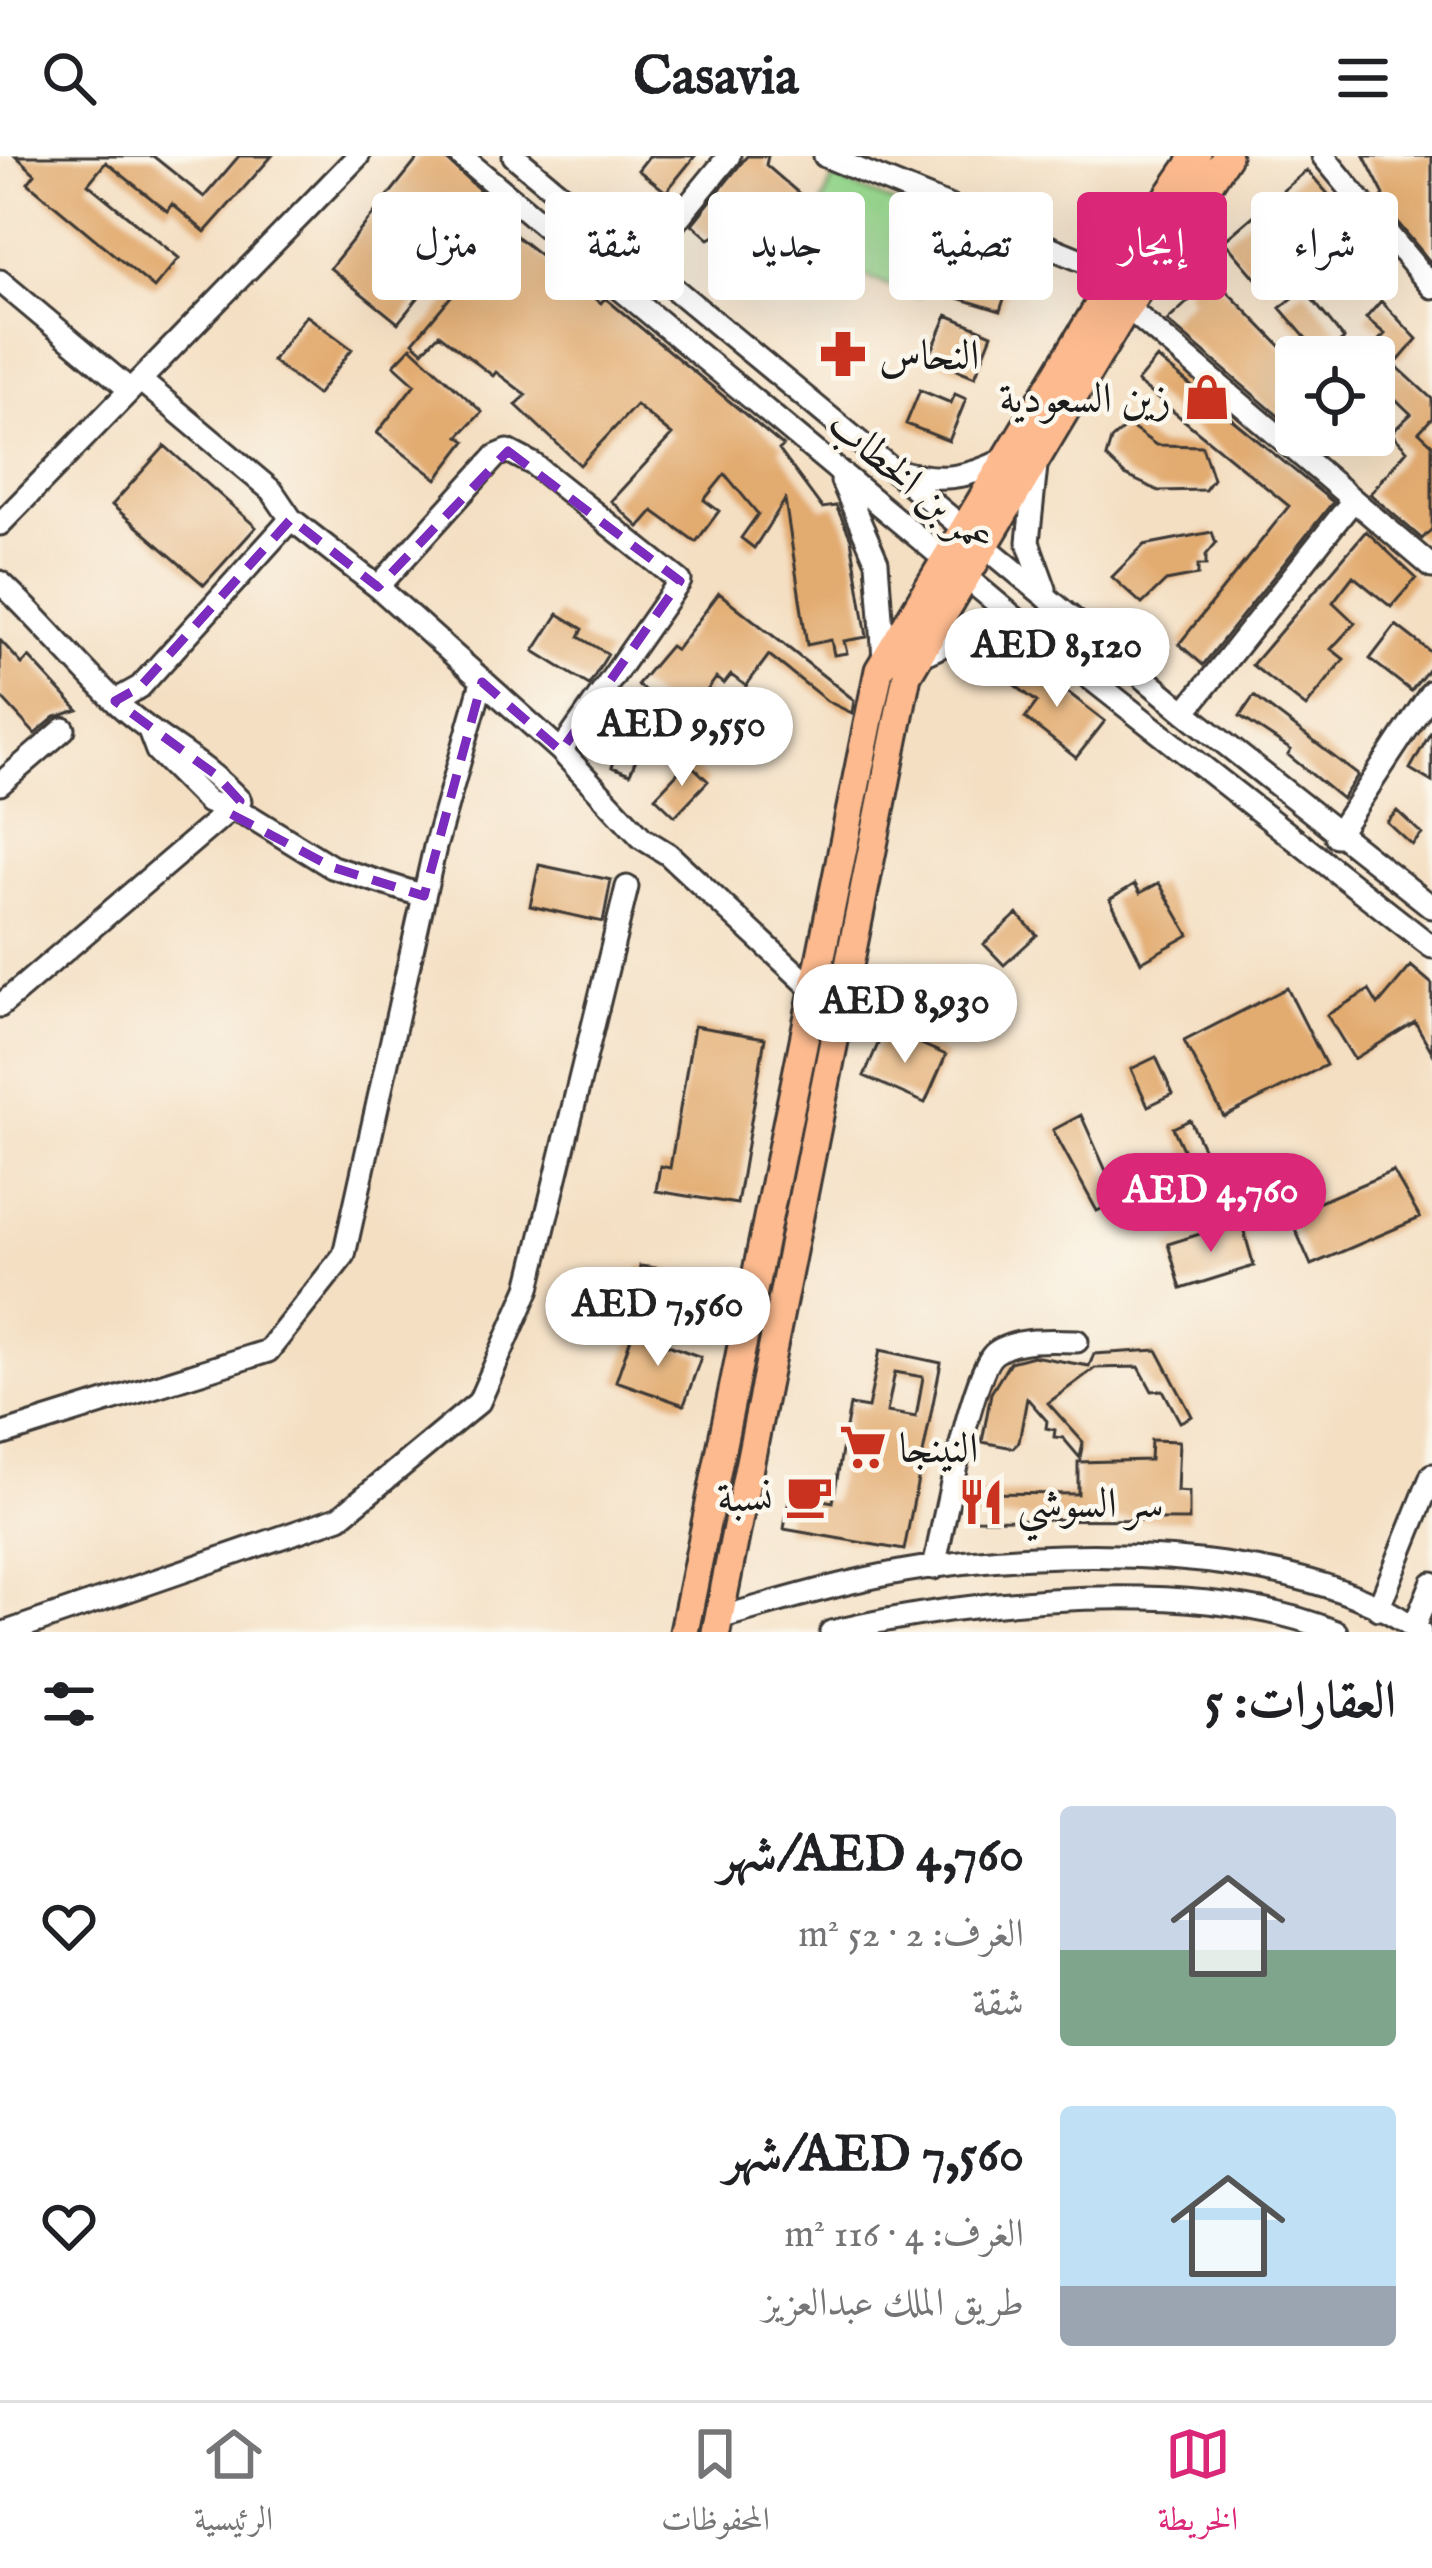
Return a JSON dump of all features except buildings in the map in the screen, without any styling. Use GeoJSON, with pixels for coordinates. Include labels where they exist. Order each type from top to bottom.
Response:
{"type":"FeatureCollection","features":[{"type":"Feature","properties":{"kind":"main road"},"geometry":{"type":"LineString","coordinates":[[1172,192],[1196,156]]}},
{"type":"Feature","properties":{"kind":"main road"},"geometry":{"type":"LineString","coordinates":[[956,569],[884,659],[679,1630],[717,1625],[899,706],[914,659],[975,538],[1227,156]]}},
{"type":"Feature","properties":{"kind":"main road"},"geometry":{"type":"LineString","coordinates":[[1024,461],[1105,300]]}},
{"type":"Feature","properties":{"kind":"street"},"geometry":{"type":"LineString","coordinates":[[0,524],[358,156]]}},
{"type":"Feature","properties":{"kind":"street","name":"عمر بن الخطاب"},"geometry":{"type":"LineString","coordinates":[[461,156],[1039,638],[1432,947]]}},
{"type":"Feature","properties":{"kind":"street"},"geometry":{"type":"LineString","coordinates":[[684,211],[729,156]]}},
{"type":"Feature","properties":{"kind":"street"},"geometry":{"type":"LineString","coordinates":[[825,156],[876,165],[1077,256]]}},
{"type":"Feature","properties":{"kind":"street"},"geometry":{"type":"LineString","coordinates":[[1323,156],[1432,287]]}},
{"type":"Feature","properties":{"kind":"street","name":"عمر بن الخطاب"},"geometry":{"type":"LineString","coordinates":[[530,161],[564,192]]}},
{"type":"Feature","properties":{"kind":"street"},"geometry":{"type":"LineString","coordinates":[[0,280],[272,491],[290,519],[378,587],[561,751],[641,838],[668,854],[815,991]]}},
{"type":"Feature","properties":{"kind":"street","name":"عمر بن الخطاب"},"geometry":{"type":"LineString","coordinates":[[684,297],[1336,836],[1432,908]]}},
{"type":"Feature","properties":{"kind":"street"},"geometry":{"type":"LineString","coordinates":[[1127,307],[1432,567]]}},
{"type":"Feature","properties":{"kind":"street"},"geometry":{"type":"LineString","coordinates":[[378,587],[496,456],[508,451],[533,464],[680,581],[561,751]]}},
{"type":"Feature","properties":{"kind":"street"},"geometry":{"type":"LineString","coordinates":[[892,470],[942,480],[1024,461],[1028,542],[1037,578],[1056,605]]}},
{"type":"Feature","properties":{"kind":"street"},"geometry":{"type":"LineString","coordinates":[[837,470],[877,562],[884,659]]}},
{"type":"Feature","properties":{"kind":"street"},"geometry":{"type":"LineString","coordinates":[[1185,712],[1351,502]]}},
{"type":"Feature","properties":{"kind":"street"},"geometry":{"type":"LineString","coordinates":[[115,701],[140,687],[290,519]]}},
{"type":"Feature","properties":{"kind":"street"},"geometry":{"type":"LineString","coordinates":[[0,582],[149,730],[157,751],[208,802],[251,818],[332,867],[424,896]]}},
{"type":"Feature","properties":{"kind":"street"},"geometry":{"type":"LineString","coordinates":[[914,659],[964,636],[1039,638]]}},
{"type":"Feature","properties":{"kind":"street"},"geometry":{"type":"LineString","coordinates":[[0,1436],[268,1351],[344,1255],[424,896],[482,682]]}},
{"type":"Feature","properties":{"kind":"street"},"geometry":{"type":"LineString","coordinates":[[1336,836],[1432,691]]}},
{"type":"Feature","properties":{"kind":"street"},"geometry":{"type":"LineString","coordinates":[[0,784],[64,729]]}},
{"type":"Feature","properties":{"kind":"street"},"geometry":{"type":"LineString","coordinates":[[0,1006],[231,814]]}},
{"type":"Feature","properties":{"kind":"street"},"geometry":{"type":"LineString","coordinates":[[7,1632],[340,1517],[479,1402],[530,1288],[627,887]]}},
{"type":"Feature","properties":{"kind":"street"},"geometry":{"type":"LineString","coordinates":[[934,1568],[973,1399],[990,1356],[1034,1342],[1077,1341]]}},
{"type":"Feature","properties":{"kind":"street"},"geometry":{"type":"LineString","coordinates":[[1378,1609],[1432,1474]]}},
{"type":"Feature","properties":{"kind":"street"},"geometry":{"type":"LineString","coordinates":[[717,1625],[777,1602],[934,1568],[1092,1555],[1239,1567],[1338,1588],[1417,1630],[1432,1583]]}},
{"type":"Feature","properties":{"kind":"street"},"geometry":{"type":"LineString","coordinates":[[730,1561],[741,1594],[777,1602]]}},
{"type":"Feature","properties":{"kind":"street"},"geometry":{"type":"LineString","coordinates":[[831,1632],[956,1609],[1162,1599],[1330,1631]]}},
{"type":"Feature","properties":{"kind":"highlighted area"},"geometry":{"type":"Polygon","coordinates":[[[508,451],[680,581],[561,751],[482,682],[424,896],[332,867],[231,814],[240,801],[216,775],[115,701],[140,687],[291,519],[378,587],[508,451]]]}},
{"type":"Feature","properties":{"kind":"green space"},"geometry":{"type":"Polygon","coordinates":[[[833,178],[889,201],[889,285],[865,276],[865,192],[827,192],[833,178]]]}},
{"type":"Feature","properties":{"kind":"place","name":"النحاس"},"geometry":{"type":"Point","coordinates":[843,354]}},
{"type":"Feature","properties":{"kind":"place","name":"زين السعودية"},"geometry":{"type":"Point","coordinates":[1207,397]}},
{"type":"Feature","properties":{"kind":"place","name":"النينجا"},"geometry":{"type":"Point","coordinates":[863,1447]}},
{"type":"Feature","properties":{"kind":"place","name":"نسبة"},"geometry":{"type":"Point","coordinates":[809,1496]}},
{"type":"Feature","properties":{"kind":"place","name":"سر السوشي"},"geometry":{"type":"Point","coordinates":[981,1502]}}]}
